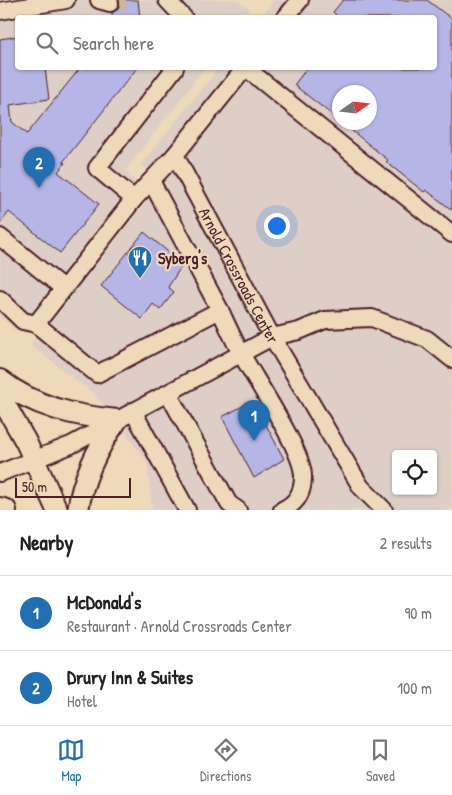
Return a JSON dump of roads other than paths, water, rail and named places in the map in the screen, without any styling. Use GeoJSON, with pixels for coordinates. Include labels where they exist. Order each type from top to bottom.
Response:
{"type":"FeatureCollection","features":[{"type":"Feature","properties":{"kind":"main road"},"geometry":{"type":"LineString","coordinates":[[0,380],[38,402],[63,412],[125,416]]}},
{"type":"Feature","properties":{"kind":"main road"},"geometry":{"type":"LineString","coordinates":[[0,396],[35,459],[57,510]]}},
{"type":"Feature","properties":{"kind":"main road"},"geometry":{"type":"LineString","coordinates":[[78,510],[88,473],[97,451],[125,416]]}},
{"type":"Feature","properties":{"kind":"main road"},"geometry":{"type":"LineString","coordinates":[[0,508],[6,510]]}},
{"type":"Feature","properties":{"kind":"street"},"geometry":{"type":"LineString","coordinates":[[0,11],[66,0]]}},
{"type":"Feature","properties":{"kind":"street"},"geometry":{"type":"LineString","coordinates":[[167,0],[181,15]]}},
{"type":"Feature","properties":{"kind":"street"},"geometry":{"type":"LineString","coordinates":[[288,15],[300,0]]}},
{"type":"Feature","properties":{"kind":"street"},"geometry":{"type":"LineString","coordinates":[[134,199],[98,168],[173,70]]}},
{"type":"Feature","properties":{"kind":"street"},"geometry":{"type":"LineString","coordinates":[[36,324],[134,199],[174,155],[244,70]]}},
{"type":"Feature","properties":{"kind":"street"},"geometry":{"type":"LineString","coordinates":[[248,70],[452,234]]}},
{"type":"Feature","properties":{"kind":"street","name":"Arnold Crossroads Center"},"geometry":{"type":"LineString","coordinates":[[0,473],[71,445],[272,338],[174,155]]}},
{"type":"Feature","properties":{"kind":"street"},"geometry":{"type":"LineString","coordinates":[[151,181],[220,310],[241,354],[296,452],[303,476],[300,494],[290,506],[282,510]]}},
{"type":"Feature","properties":{"kind":"street"},"geometry":{"type":"LineString","coordinates":[[0,237],[63,288]]}},
{"type":"Feature","properties":{"kind":"street"},"geometry":{"type":"LineString","coordinates":[[0,299],[23,321],[36,324],[97,374],[220,310]]}},
{"type":"Feature","properties":{"kind":"street"},"geometry":{"type":"LineString","coordinates":[[384,510],[361,487],[272,338],[299,331],[325,320],[372,318],[427,340],[452,360]]}},
{"type":"Feature","properties":{"kind":"street"},"geometry":{"type":"LineString","coordinates":[[168,393],[229,504],[238,510]]}},
{"type":"Feature","properties":{"kind":"street"},"geometry":{"type":"LineString","coordinates":[[125,416],[187,510]]}},
{"type":"Feature","properties":{"kind":"tunnel"},"geometry":{"type":"LineString","coordinates":[[110,3],[133,0]]}},
{"type":"Feature","properties":{"kind":"place","name":"Drury Inn & Suites"},"geometry":{"type":"Point","coordinates":[39,188]}},
{"type":"Feature","properties":{"kind":"place","name":"Syberg's"},"geometry":{"type":"Point","coordinates":[140,279]}},
{"type":"Feature","properties":{"kind":"place","name":"McDonald's"},"geometry":{"type":"Point","coordinates":[254,441]}}]}
